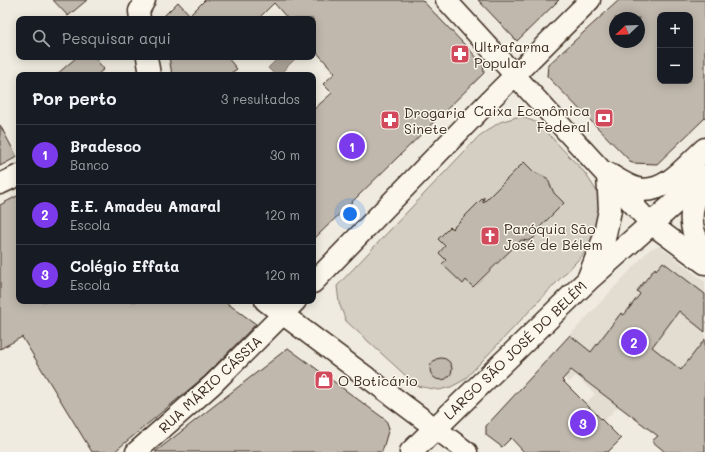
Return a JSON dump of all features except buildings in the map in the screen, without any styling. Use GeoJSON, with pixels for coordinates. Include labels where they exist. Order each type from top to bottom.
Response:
{"type":"FeatureCollection","features":[{"type":"Feature","properties":{"kind":"main road"},"geometry":{"type":"LineString","coordinates":[[588,280],[604,239],[610,210],[608,174],[640,190],[656,188],[702,165]]}},
{"type":"Feature","properties":{"kind":"main road"},"geometry":{"type":"LineString","coordinates":[[702,165],[691,214],[692,228],[699,245],[705,254]]}},
{"type":"Feature","properties":{"kind":"main road","name":"LARGO SÃO JOSÉ DO BELÉM"},"geometry":{"type":"LineString","coordinates":[[434,428],[588,280],[651,224],[702,165]]}},
{"type":"Feature","properties":{"kind":"main road"},"geometry":{"type":"LineString","coordinates":[[411,452],[434,428]]}},
{"type":"Feature","properties":{"kind":"street"},"geometry":{"type":"LineString","coordinates":[[446,0],[608,174],[651,224],[705,264]]}},
{"type":"Feature","properties":{"kind":"street"},"geometry":{"type":"LineString","coordinates":[[316,280],[590,0]]}},
{"type":"Feature","properties":{"kind":"street"},"geometry":{"type":"LineString","coordinates":[[148,60],[150,72]]}},
{"type":"Feature","properties":{"kind":"street"},"geometry":{"type":"LineString","coordinates":[[0,184],[16,176]]}},
{"type":"Feature","properties":{"kind":"street","name":"LARGO SÃO JOSÉ DO BELÉM"},"geometry":{"type":"LineString","coordinates":[[276,304],[290,308],[434,428]]}},
{"type":"Feature","properties":{"kind":"street","name":"RUA MÁRIO CÁSSIA"},"geometry":{"type":"LineString","coordinates":[[136,452],[212,385],[290,308]]}},
{"type":"Feature","properties":{"kind":"street"},"geometry":{"type":"LineString","coordinates":[[434,428],[467,452]]}},
{"type":"Feature","properties":{"kind":"shaded area"},"geometry":{"type":"Polygon","coordinates":[[[276,60],[294,60],[282,72],[272,72],[268,68],[276,60]]]}},
{"type":"Feature","properties":{"kind":"shaded area"},"geometry":{"type":"Polygon","coordinates":[[[520,116],[538,123],[585,173],[598,193],[602,214],[595,242],[464,380],[451,387],[439,390],[417,386],[346,321],[339,303],[337,286],[479,136],[500,122],[520,116]]]}},
{"type":"Feature","properties":{"kind":"shaded area"},"geometry":{"type":"Polygon","coordinates":[[[660,246],[705,282],[705,439],[665,452],[652,441],[657,436],[619,406],[572,452],[534,452],[595,394],[576,376],[569,382],[545,362],[650,249],[660,246]]]}},
{"type":"Feature","properties":{"kind":"place","name":"Ultrafarma Popular"},"geometry":{"type":"Point","coordinates":[460,54]}},
{"type":"Feature","properties":{"kind":"place","name":"Caixa Econômica Federal"},"geometry":{"type":"Point","coordinates":[604,118]}},
{"type":"Feature","properties":{"kind":"place","name":"Drogaria Sinete"},"geometry":{"type":"Point","coordinates":[390,120]}},
{"type":"Feature","properties":{"kind":"place","name":"Bradesco"},"geometry":{"type":"Point","coordinates":[352,146]}},
{"type":"Feature","properties":{"kind":"place","name":"Paróquia São José de Bélem"},"geometry":{"type":"Point","coordinates":[490,236]}},
{"type":"Feature","properties":{"kind":"place","name":"E.E. Amadeu Amaral"},"geometry":{"type":"Point","coordinates":[634,342]}},
{"type":"Feature","properties":{"kind":"place","name":"O Boticário"},"geometry":{"type":"Point","coordinates":[324,380]}},
{"type":"Feature","properties":{"kind":"place","name":"Colégio Effata"},"geometry":{"type":"Point","coordinates":[583,423]}}]}
